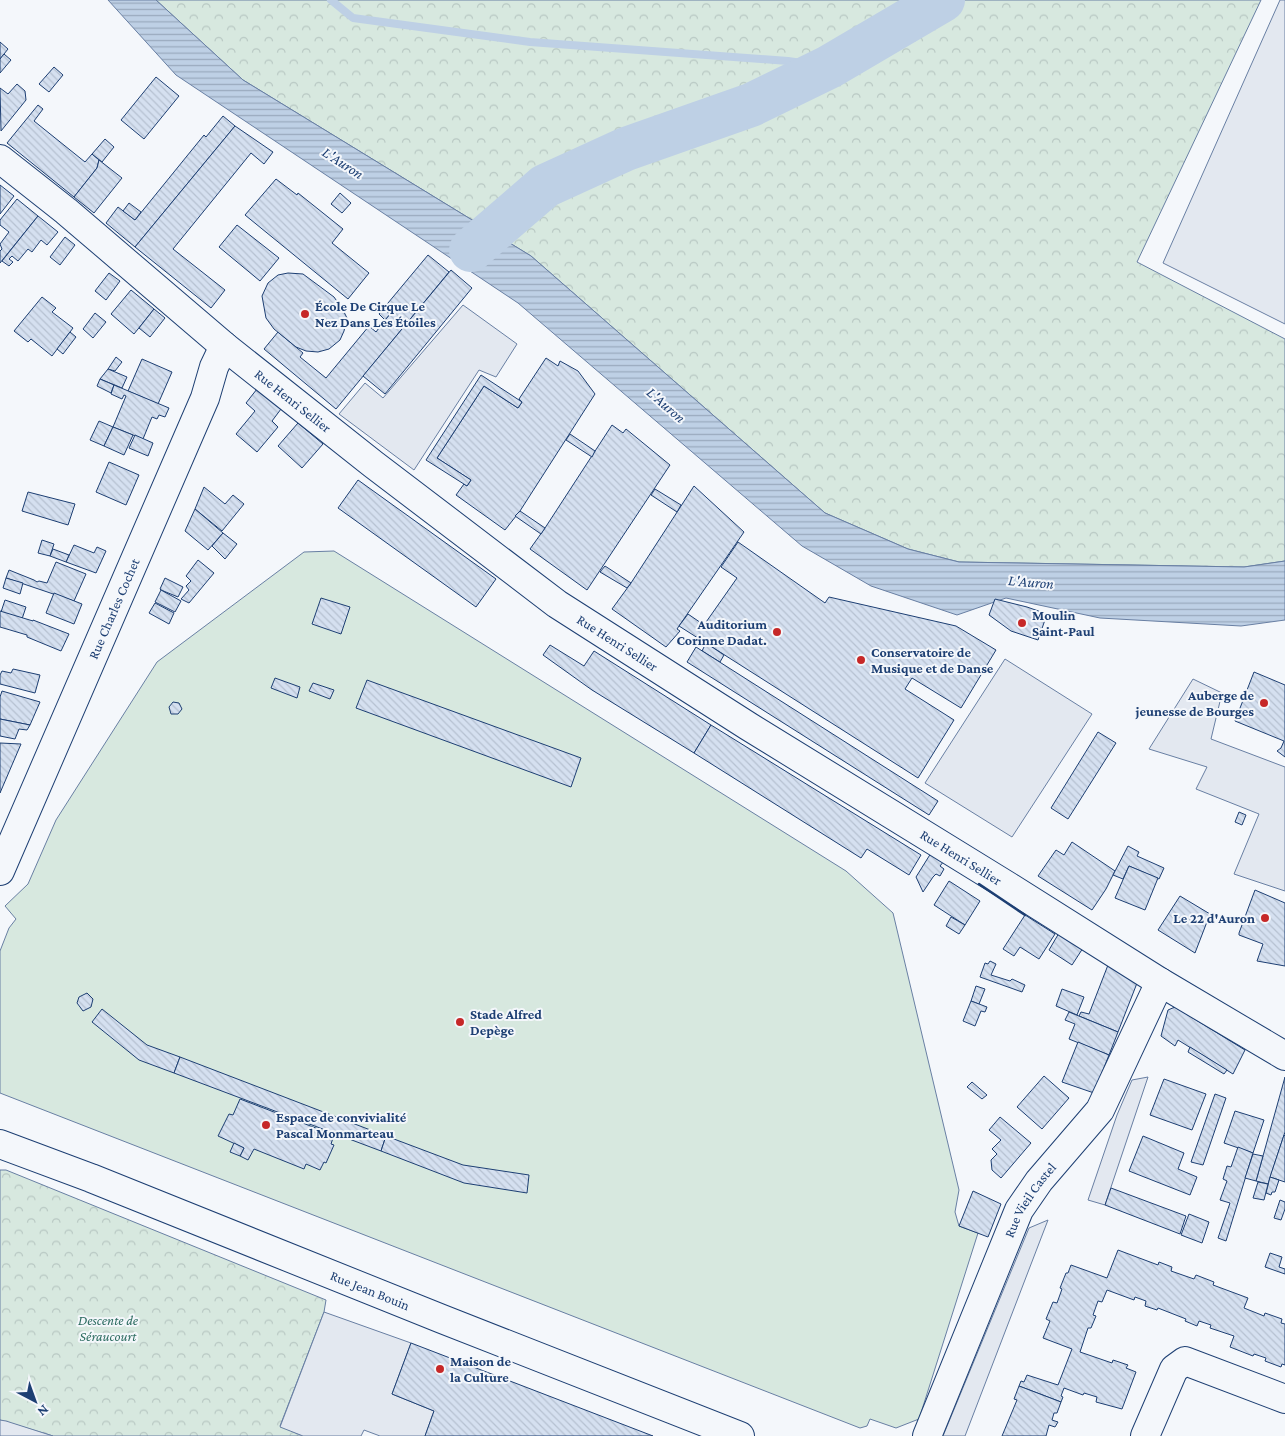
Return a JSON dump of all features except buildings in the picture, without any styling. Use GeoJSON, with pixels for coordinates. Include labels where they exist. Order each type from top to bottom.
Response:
{"type":"FeatureCollection","features":[{"type":"Feature","properties":{"kind":"street","name":"Rue Henri Sellier"},"geometry":{"type":"LineString","coordinates":[[0,159],[66,211],[224,346],[373,464],[557,604],[748,726],[1160,982],[1285,1056]]}},
{"type":"Feature","properties":{"kind":"street","name":"Rue Charles Cochet"},"geometry":{"type":"LineString","coordinates":[[0,871],[201,408],[214,367],[224,346]]}},
{"type":"Feature","properties":{"kind":"street","name":"Rue Vieil Castel"},"geometry":{"type":"LineString","coordinates":[[927,1436],[1019,1210],[1039,1181],[1100,1110],[1160,982]]}},
{"type":"Feature","properties":{"kind":"street","name":"Rue Jean Bouin"},"geometry":{"type":"LineString","coordinates":[[0,1144],[91,1178],[740,1436]]}},
{"type":"Feature","properties":{"kind":"street"},"geometry":{"type":"LineString","coordinates":[[1151,1435],[1174,1369],[1185,1361],[1285,1399]]}},
{"type":"Feature","properties":{"kind":"green space"},"geometry":{"type":"Polygon","coordinates":[[[156,0],[1261,0],[1137,262],[1285,339],[1285,561],[1244,567],[959,562],[908,549],[825,513],[531,256],[243,80],[156,0]]]}},
{"type":"Feature","properties":{"kind":"green space","name":"Stade Alfred Depège"},"geometry":{"type":"Polygon","coordinates":[[[334,551],[846,871],[893,913],[959,1190],[955,1212],[959,1226],[978,1233],[919,1419],[896,1428],[870,1419],[867,1426],[860,1428],[0,1093],[0,951],[9,928],[16,919],[5,906],[28,884],[56,820],[157,662],[304,552],[334,551]]]}},
{"type":"Feature","properties":{"kind":"green space","name":"Descente de Séraucourt"},"geometry":{"type":"Polygon","coordinates":[[[0,1170],[6,1170],[326,1300],[324,1312],[280,1426],[303,1436],[53,1436],[0,1420],[0,1170]]]}},
{"type":"Feature","properties":{"kind":"shaded area"},"geometry":{"type":"Polygon","coordinates":[[[1280,0],[1285,0],[1285,324],[1163,263],[1280,0]]]}},
{"type":"Feature","properties":{"kind":"shaded area"},"geometry":{"type":"Polygon","coordinates":[[[463,305],[517,344],[496,377],[479,370],[414,470],[339,414],[365,383],[383,398],[463,305]]]}},
{"type":"Feature","properties":{"kind":"shaded area"},"geometry":{"type":"Polygon","coordinates":[[[1005,659],[1092,714],[1012,837],[925,783],[1005,659]]]}},
{"type":"Feature","properties":{"kind":"shaded area"},"geometry":{"type":"Polygon","coordinates":[[[1193,679],[1222,693],[1211,739],[1285,767],[1285,891],[1234,874],[1259,814],[1196,789],[1207,767],[1149,749],[1193,679]]]}},
{"type":"Feature","properties":{"kind":"shaded area"},"geometry":{"type":"Polygon","coordinates":[[[1148,1077],[1105,1205],[1088,1200],[1117,1115],[1132,1080],[1148,1077]]]}},
{"type":"Feature","properties":{"kind":"shaded area"},"geometry":{"type":"Polygon","coordinates":[[[1048,1220],[965,1436],[943,1436],[1029,1228],[1048,1220]]]}},
{"type":"Feature","properties":{"kind":"shaded area"},"geometry":{"type":"Polygon","coordinates":[[[324,1312],[411,1343],[392,1394],[434,1411],[425,1436],[380,1436],[364,1430],[361,1436],[303,1436],[280,1427],[324,1312]]]}},
{"type":"Feature","properties":{"kind":"shaded area"},"geometry":{"type":"Polygon","coordinates":[[[0,1420],[6,1421],[53,1436],[0,1436],[0,1420]]]}},
{"type":"Feature","properties":{"kind":"water","name":"L'Auron"},"geometry":{"type":"Polygon","coordinates":[[[108,0],[156,0],[243,80],[531,256],[825,513],[908,549],[959,562],[1244,567],[1285,561],[1285,620],[1241,626],[1100,618],[1006,598],[957,615],[871,586],[802,546],[518,303],[176,75],[108,0]]]}},
{"type":"Feature","properties":{"kind":"waterway"},"geometry":{"type":"LineString","coordinates":[[331,0],[353,18],[530,42],[788,61],[829,67]]}},
{"type":"Feature","properties":{"kind":"waterway"},"geometry":{"type":"LineString","coordinates":[[471,250],[545,186],[626,149],[751,105],[829,67],[943,0]]}},
{"type":"Feature","properties":{"kind":"wall"},"geometry":{"type":"LineString","coordinates":[[979,884],[1025,915]]}},
{"type":"Feature","properties":{"kind":"place","name":"École De Cirque Le Nez Dans Les Étoiles"},"geometry":{"type":"Point","coordinates":[305,314]}},
{"type":"Feature","properties":{"kind":"place","name":"Moulin Saint-Paul"},"geometry":{"type":"Point","coordinates":[1022,623]}},
{"type":"Feature","properties":{"kind":"place","name":"Auditorium Corinne Dadat."},"geometry":{"type":"Point","coordinates":[777,632]}},
{"type":"Feature","properties":{"kind":"place","name":"Conservatoire de Musique et de Danse"},"geometry":{"type":"Point","coordinates":[861,660]}},
{"type":"Feature","properties":{"kind":"place","name":"Auberge de jeunesse de Bourges"},"geometry":{"type":"Point","coordinates":[1264,703]}},
{"type":"Feature","properties":{"kind":"place","name":"Le 22 d'Auron"},"geometry":{"type":"Point","coordinates":[1265,918]}},
{"type":"Feature","properties":{"kind":"place","name":"Stade Alfred Depège"},"geometry":{"type":"Point","coordinates":[460,1022]}},
{"type":"Feature","properties":{"kind":"place","name":"Espace de convivialité Pascal Monmarteau"},"geometry":{"type":"Point","coordinates":[266,1125]}},
{"type":"Feature","properties":{"kind":"place","name":"Maison de la Culture"},"geometry":{"type":"Point","coordinates":[440,1369]}}]}
